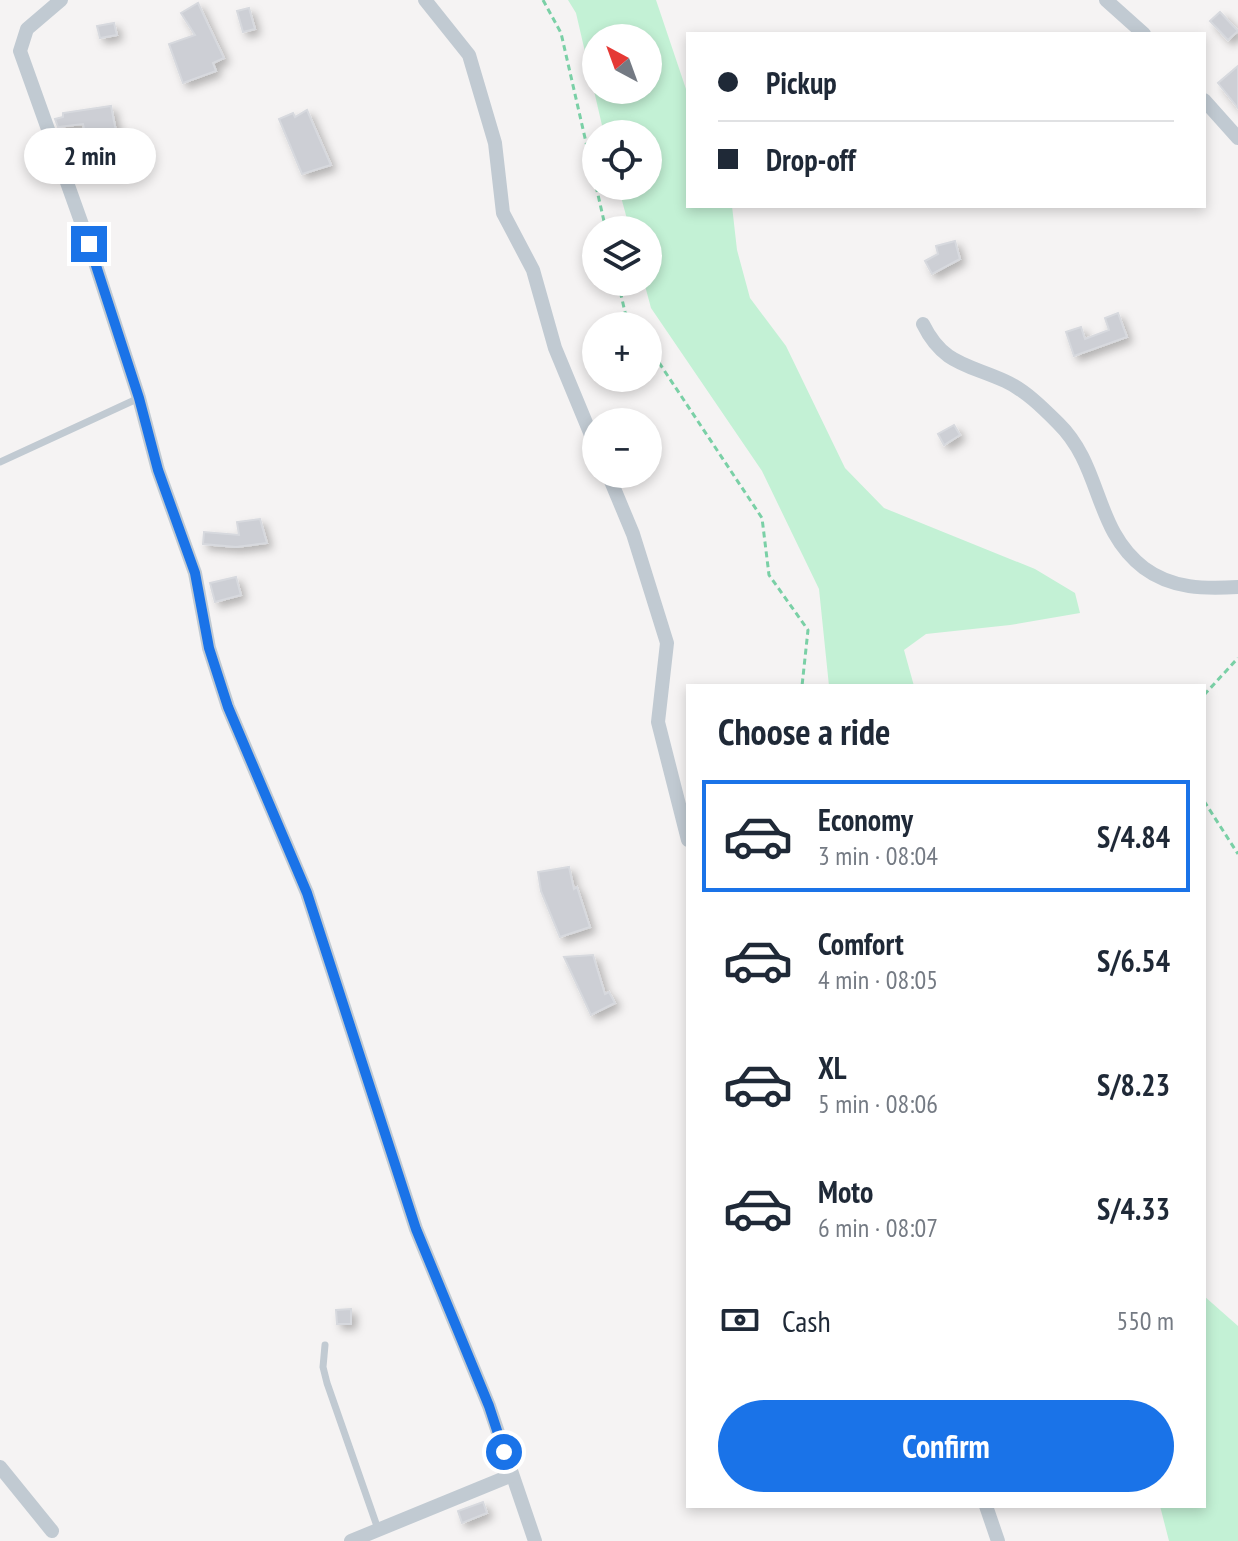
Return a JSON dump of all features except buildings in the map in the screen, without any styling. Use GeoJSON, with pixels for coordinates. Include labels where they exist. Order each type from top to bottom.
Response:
{"type":"FeatureCollection","features":[{"type":"Feature","properties":{"kind":"street"},"geometry":{"type":"LineString","coordinates":[[61,0],[56,8],[27,29],[20,51],[139,398],[158,470],[195,573],[209,648],[228,707],[307,893],[416,1229],[489,1406],[535,1541]]}},
{"type":"Feature","properties":{"kind":"street"},"geometry":{"type":"LineString","coordinates":[[425,0],[469,55],[495,143],[503,213],[533,270],[555,348],[582,413]]}},
{"type":"Feature","properties":{"kind":"street"},"geometry":{"type":"LineString","coordinates":[[1106,0],[1142,32]]}},
{"type":"Feature","properties":{"kind":"street"},"geometry":{"type":"LineString","coordinates":[[1206,102],[1238,138]]}},
{"type":"Feature","properties":{"kind":"street"},"geometry":{"type":"LineString","coordinates":[[923,324],[938,350],[1021,390],[1080,448],[1114,537],[1126,553],[1147,571],[1174,583],[1200,589],[1238,587]]}},
{"type":"Feature","properties":{"kind":"street"},"geometry":{"type":"LineString","coordinates":[[614,488],[633,534],[667,643],[658,722],[686,832]]}},
{"type":"Feature","properties":{"kind":"street"},"geometry":{"type":"LineString","coordinates":[[0,1467],[52,1531]]}},
{"type":"Feature","properties":{"kind":"street"},"geometry":{"type":"LineString","coordinates":[[351,1541],[512,1475]]}},
{"type":"Feature","properties":{"kind":"street"},"geometry":{"type":"LineString","coordinates":[[987,1508],[998,1541]]}},
{"type":"Feature","properties":{"kind":"lane"},"geometry":{"type":"LineString","coordinates":[[0,462],[139,398]]}},
{"type":"Feature","properties":{"kind":"lane"},"geometry":{"type":"LineString","coordinates":[[325,1345],[323,1367],[327,1383],[378,1529]]}},
{"type":"Feature","properties":{"kind":"path"},"geometry":{"type":"LineString","coordinates":[[543,0],[561,33],[582,125]]}},
{"type":"Feature","properties":{"kind":"path"},"geometry":{"type":"LineString","coordinates":[[662,367],[762,518],[769,575],[808,630],[802,684]]}},
{"type":"Feature","properties":{"kind":"path"},"geometry":{"type":"LineString","coordinates":[[1206,693],[1238,658]]}},
{"type":"Feature","properties":{"kind":"path"},"geometry":{"type":"LineString","coordinates":[[1206,804],[1238,854]]}},
{"type":"Feature","properties":{"kind":"green space"},"geometry":{"type":"Polygon","coordinates":[[[568,0],[656,0],[686,89],[686,208],[732,208],[737,250],[750,298],[786,346],[845,468],[884,508],[1035,569],[1075,593],[1080,613],[1010,625],[926,634],[904,650],[913,684],[829,684],[819,589],[762,471],[662,324],[662,312],[654,312],[651,308],[648,296],[662,296],[662,216],[626,216],[622,200],[662,200],[662,120],[601,120],[597,104],[662,104],[662,24],[582,24],[582,39],[576,13],[568,0]]]}},
{"type":"Feature","properties":{"kind":"green space"},"geometry":{"type":"Polygon","coordinates":[[[1206,1298],[1238,1326],[1238,1541],[1169,1541],[1161,1508],[1206,1508],[1206,1298]]]}},
{"type":"Feature","properties":{"kind":"route"},"geometry":{"type":"LineString","coordinates":[[89,244],[139,398],[158,470],[195,573],[209,648],[228,707],[307,893],[373,1088],[416,1229],[489,1406],[504,1452]]}}]}
